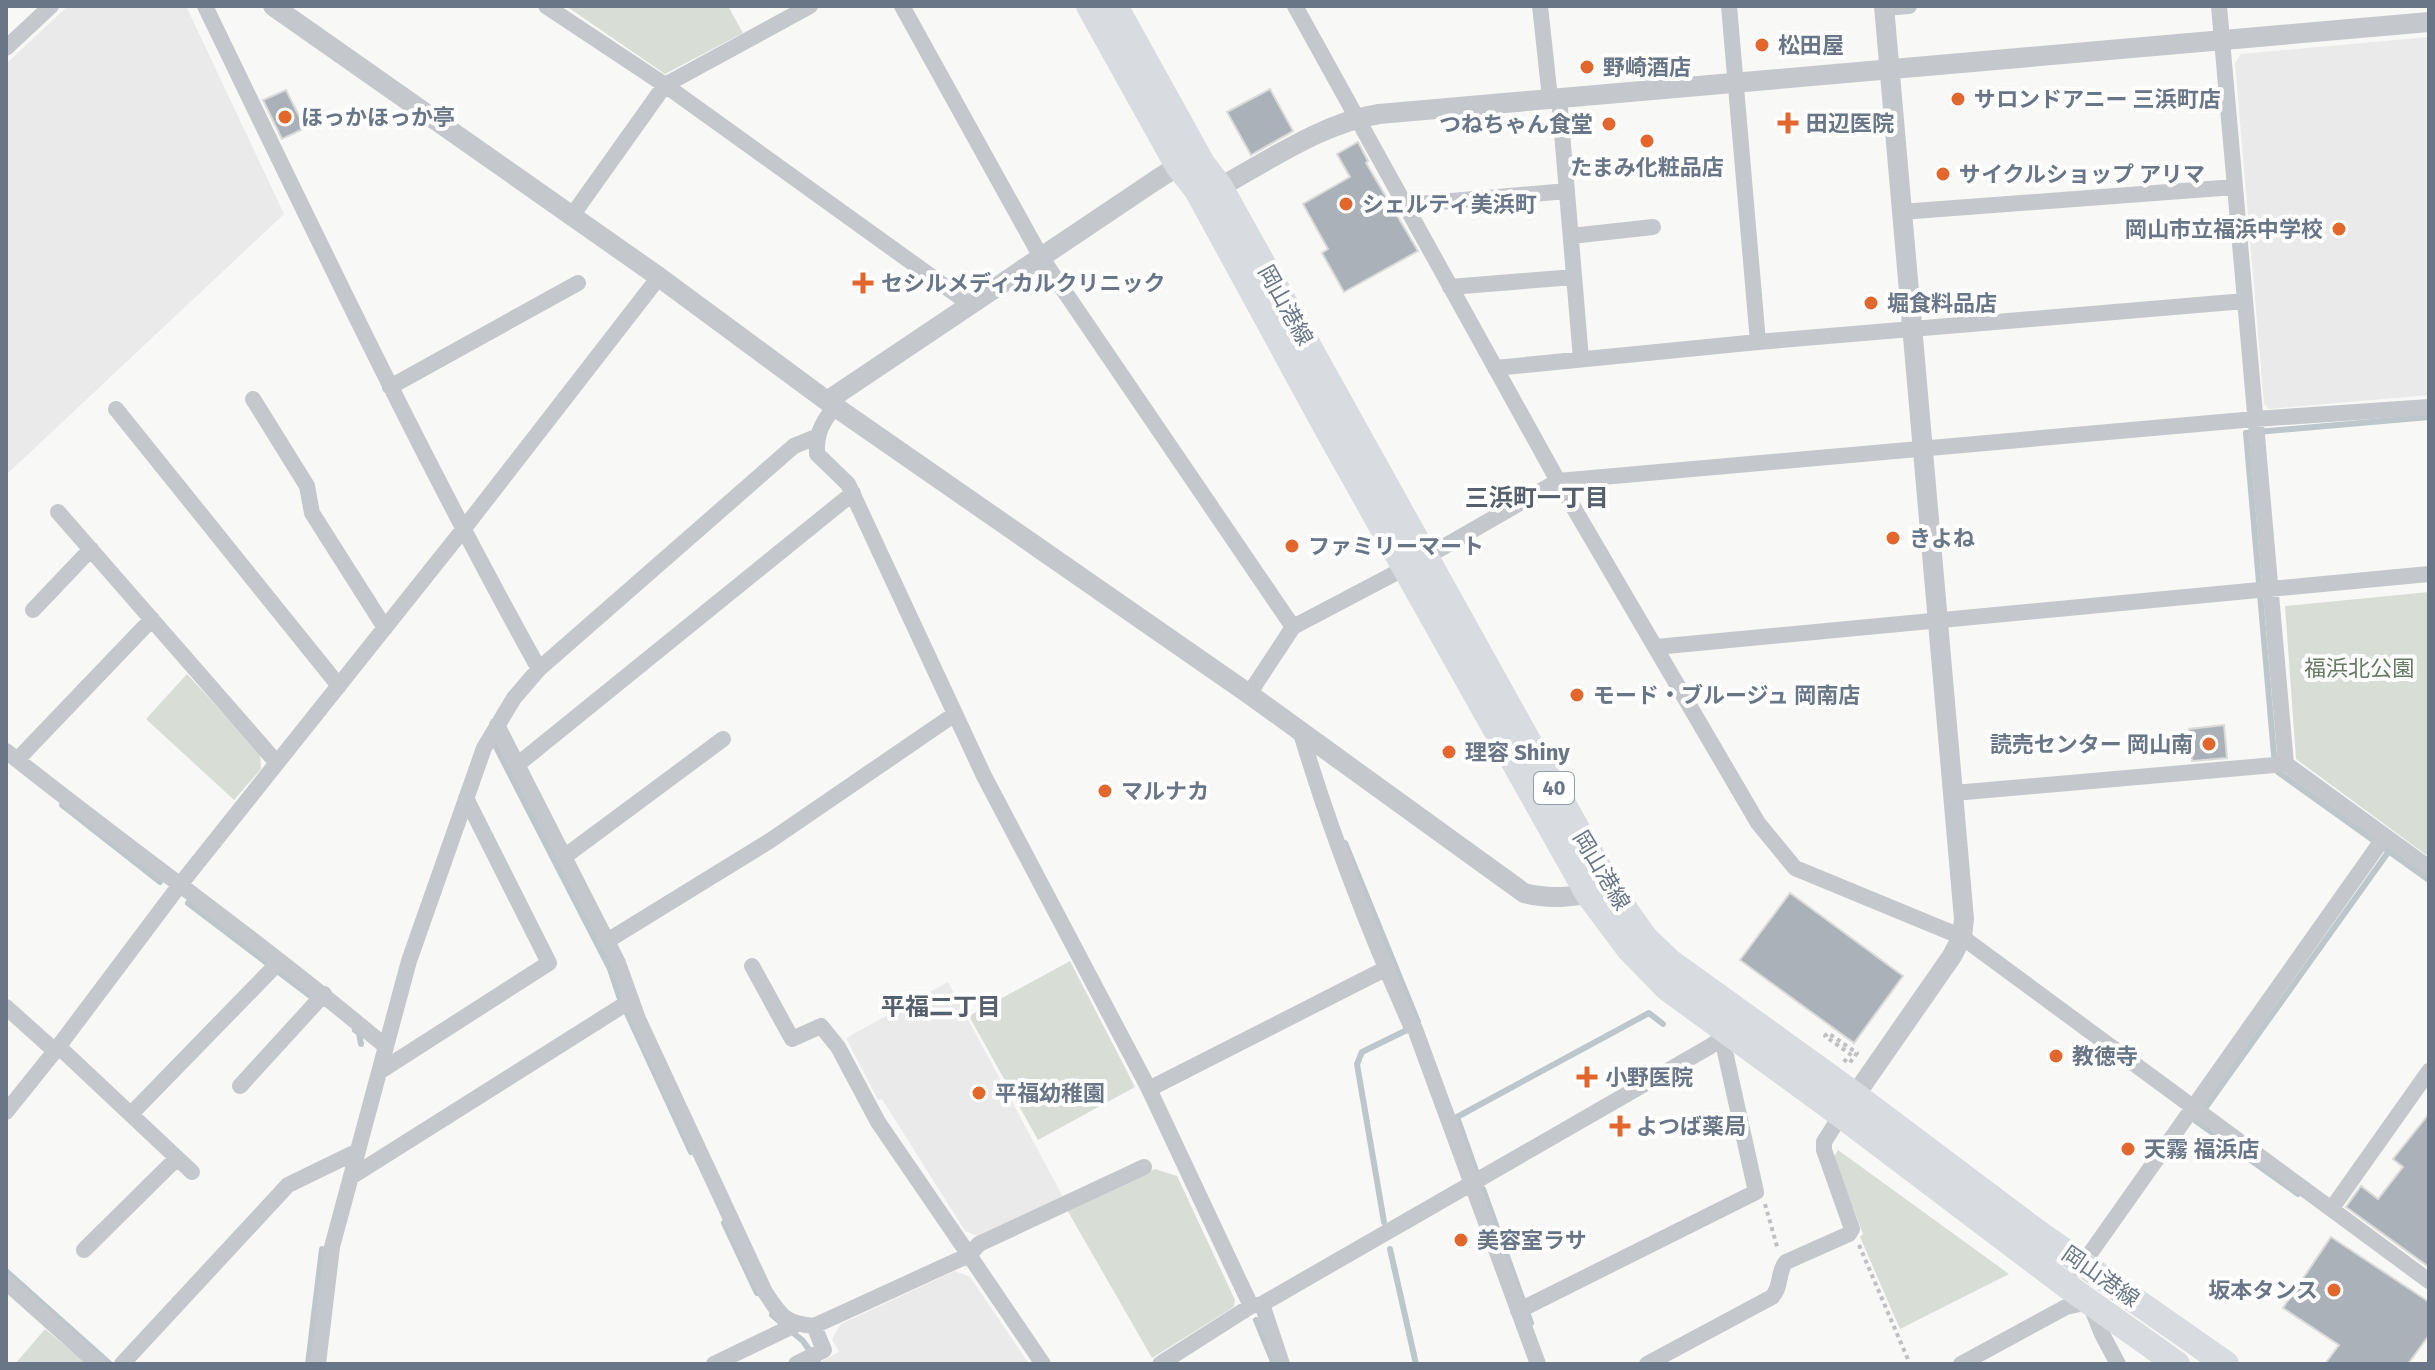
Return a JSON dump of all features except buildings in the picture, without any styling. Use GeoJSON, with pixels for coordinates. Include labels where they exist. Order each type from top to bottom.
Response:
{"type":"FeatureCollection","features":[{"type":"Feature","properties":{"kind":"main road","name":"岡山港線"},"geometry":{"type":"LineString","coordinates":[[1089,6],[1208,189],[1600,892],[1734,1030],[2083,1263],[2226,1364]]}},
{"type":"Feature","properties":{"kind":"main road","name":"岡山港線"},"geometry":{"type":"LineString","coordinates":[[1115,6],[1190,165]]}},
{"type":"Feature","properties":{"kind":"main road","name":"岡山港線"},"geometry":{"type":"LineString","coordinates":[[1848,1105],[2067,1286],[2177,1364]]}},
{"type":"Feature","properties":{"kind":"street"},"geometry":{"type":"LineString","coordinates":[[6,48],[51,6]]}},
{"type":"Feature","properties":{"kind":"street"},"geometry":{"type":"LineString","coordinates":[[205,6],[462,531],[539,669]]}},
{"type":"Feature","properties":{"kind":"street"},"geometry":{"type":"LineString","coordinates":[[273,6],[659,277],[831,403],[1300,730],[1524,893],[1557,898],[1600,892]]}},
{"type":"Feature","properties":{"kind":"street"},"geometry":{"type":"LineString","coordinates":[[546,6],[665,85],[971,305]]}},
{"type":"Feature","properties":{"kind":"street"},"geometry":{"type":"LineString","coordinates":[[571,217],[665,85],[810,6]]}},
{"type":"Feature","properties":{"kind":"street"},"geometry":{"type":"LineString","coordinates":[[902,6],[1041,257],[1293,627]]}},
{"type":"Feature","properties":{"kind":"street"},"geometry":{"type":"LineString","coordinates":[[1295,6],[1558,481],[1758,823],[1795,868],[1962,937],[2429,1281]]}},
{"type":"Feature","properties":{"kind":"street"},"geometry":{"type":"LineString","coordinates":[[1540,6],[1567,191],[1581,359]]}},
{"type":"Feature","properties":{"kind":"street"},"geometry":{"type":"LineString","coordinates":[[1729,6],[1758,342]]}},
{"type":"Feature","properties":{"kind":"street"},"geometry":{"type":"LineString","coordinates":[[1647,1364],[1772,1297],[1778,1292],[1782,1266],[1843,1238],[1852,1229],[1824,1150],[1824,1142],[1962,937],[1964,919],[1954,793],[1884,7],[1909,6]]}},
{"type":"Feature","properties":{"kind":"street"},"geometry":{"type":"LineString","coordinates":[[2219,6],[2256,427],[2263,590],[2279,764]]}},
{"type":"Feature","properties":{"kind":"street"},"geometry":{"type":"LineString","coordinates":[[1208,189],[1356,118],[2429,22]]}},
{"type":"Feature","properties":{"kind":"street"},"geometry":{"type":"LineString","coordinates":[[1190,165],[1041,257],[831,403],[816,437],[817,454],[848,484],[853,493],[984,776],[1149,1089],[1282,1364]]}},
{"type":"Feature","properties":{"kind":"street"},"geometry":{"type":"LineString","coordinates":[[1901,212],[2235,187]]}},
{"type":"Feature","properties":{"kind":"street"},"geometry":{"type":"LineString","coordinates":[[1405,205],[1567,191]]}},
{"type":"Feature","properties":{"kind":"street"},"geometry":{"type":"LineString","coordinates":[[1571,236],[1653,227]]}},
{"type":"Feature","properties":{"kind":"street"},"geometry":{"type":"LineString","coordinates":[[6,1112],[179,886],[462,531],[659,277]]}},
{"type":"Feature","properties":{"kind":"street"},"geometry":{"type":"LineString","coordinates":[[1450,287],[1574,277]]}},
{"type":"Feature","properties":{"kind":"street"},"geometry":{"type":"LineString","coordinates":[[390,387],[578,283]]}},
{"type":"Feature","properties":{"kind":"street"},"geometry":{"type":"LineString","coordinates":[[1495,368],[1758,342],[2245,301]]}},
{"type":"Feature","properties":{"kind":"street"},"geometry":{"type":"LineString","coordinates":[[253,399],[307,486],[312,513],[385,628]]}},
{"type":"Feature","properties":{"kind":"street"},"geometry":{"type":"LineString","coordinates":[[1249,694],[1293,627],[1416,562],[1558,481],[1923,449],[2256,427],[2429,407]]}},
{"type":"Feature","properties":{"kind":"street"},"geometry":{"type":"LineString","coordinates":[[116,409],[339,686]]}},
{"type":"Feature","properties":{"kind":"street"},"geometry":{"type":"LineString","coordinates":[[318,1364],[332,1247],[385,1046],[409,961],[484,748],[514,698],[539,669],[794,446],[816,437]]}},
{"type":"Feature","properties":{"kind":"street"},"geometry":{"type":"LineString","coordinates":[[517,765],[853,493]]}},
{"type":"Feature","properties":{"kind":"street"},"geometry":{"type":"LineString","coordinates":[[58,512],[277,763]]}},
{"type":"Feature","properties":{"kind":"street"},"geometry":{"type":"LineString","coordinates":[[33,610],[91,549]]}},
{"type":"Feature","properties":{"kind":"street"},"geometry":{"type":"LineString","coordinates":[[1656,647],[2429,574]]}},
{"type":"Feature","properties":{"kind":"street"},"geometry":{"type":"LineString","coordinates":[[152,619],[12,755],[275,966],[385,1046]]}},
{"type":"Feature","properties":{"kind":"street"},"geometry":{"type":"LineString","coordinates":[[607,941],[771,840],[955,714]]}},
{"type":"Feature","properties":{"kind":"street"},"geometry":{"type":"LineString","coordinates":[[497,725],[618,963],[625,1004],[765,1292],[791,1327]]}},
{"type":"Feature","properties":{"kind":"street"},"geometry":{"type":"LineString","coordinates":[[1300,730],[1321,803],[1523,1308],[1538,1364]]}},
{"type":"Feature","properties":{"kind":"street"},"geometry":{"type":"LineString","coordinates":[[564,857],[723,739]]}},
{"type":"Feature","properties":{"kind":"street"},"geometry":{"type":"LineString","coordinates":[[1954,793],[2279,764],[2381,842],[2429,868]]}},
{"type":"Feature","properties":{"kind":"street"},"geometry":{"type":"LineString","coordinates":[[379,1072],[549,963],[466,798]]}},
{"type":"Feature","properties":{"kind":"street"},"geometry":{"type":"LineString","coordinates":[[2067,1286],[2199,1110],[2381,842]]}},
{"type":"Feature","properties":{"kind":"street"},"geometry":{"type":"LineString","coordinates":[[131,1114],[275,966]]}},
{"type":"Feature","properties":{"kind":"street"},"geometry":{"type":"LineString","coordinates":[[752,966],[792,1039],[821,1026],[838,1047],[878,1122],[1043,1364]]}},
{"type":"Feature","properties":{"kind":"street"},"geometry":{"type":"LineString","coordinates":[[1149,1089],[1385,969]]}},
{"type":"Feature","properties":{"kind":"street"},"geometry":{"type":"LineString","coordinates":[[240,1086],[320,999]]}},
{"type":"Feature","properties":{"kind":"street"},"geometry":{"type":"LineString","coordinates":[[351,1177],[625,1004]]}},
{"type":"Feature","properties":{"kind":"street"},"geometry":{"type":"LineString","coordinates":[[6,1007],[131,1114],[192,1172]]}},
{"type":"Feature","properties":{"kind":"street"},"geometry":{"type":"LineString","coordinates":[[1160,1364],[1256,1305],[1734,1030],[1756,1192],[1523,1308]]}},
{"type":"Feature","properties":{"kind":"street"},"geometry":{"type":"LineString","coordinates":[[2332,1208],[2429,1071]]}},
{"type":"Feature","properties":{"kind":"street"},"geometry":{"type":"LineString","coordinates":[[122,1364],[288,1185],[358,1151]]}},
{"type":"Feature","properties":{"kind":"street"},"geometry":{"type":"LineString","coordinates":[[84,1250],[177,1158]]}},
{"type":"Feature","properties":{"kind":"street"},"geometry":{"type":"LineString","coordinates":[[714,1364],[791,1327],[814,1326],[969,1255],[979,1244],[1144,1167]]}},
{"type":"Feature","properties":{"kind":"street"},"geometry":{"type":"LineString","coordinates":[[6,1282],[98,1364]]}},
{"type":"Feature","properties":{"kind":"street"},"geometry":{"type":"LineString","coordinates":[[1961,1364],[2066,1307],[2089,1302],[2118,1364]]}},
{"type":"Feature","properties":{"kind":"street"},"geometry":{"type":"LineString","coordinates":[[809,1358],[824,1350],[814,1326]]}},
{"type":"Feature","properties":{"kind":"path"},"geometry":{"type":"LineString","coordinates":[[1847,1052],[1825,1036],[1828,1033],[1857,1053],[1847,1067]]}},
{"type":"Feature","properties":{"kind":"path"},"geometry":{"type":"LineString","coordinates":[[1756,1192],[1762,1193],[1782,1266]]}},
{"type":"Feature","properties":{"kind":"path"},"geometry":{"type":"LineString","coordinates":[[1852,1229],[1910,1364]]}},
{"type":"Feature","properties":{"kind":"shaded area"},"geometry":{"type":"Polygon","coordinates":[[[68,6],[186,6],[284,214],[6,475],[6,64],[68,6]]]}},
{"type":"Feature","properties":{"kind":"shaded area","name":"岡山市立福浜中学校"},"geometry":{"type":"Polygon","coordinates":[[[2429,37],[2429,395],[2269,409],[2264,404],[2235,63],[2241,54],[2429,37]]]}},
{"type":"Feature","properties":{"kind":"shaded area"},"geometry":{"type":"Polygon","coordinates":[[[948,982],[1063,1197],[978,1236],[965,1231],[882,1099],[878,1100],[846,1038],[948,982]]]}},
{"type":"Feature","properties":{"kind":"shaded area"},"geometry":{"type":"Polygon","coordinates":[[[955,1271],[970,1277],[1029,1364],[824,1364],[822,1361],[839,1352],[832,1339],[841,1324],[955,1271]]]}},
{"type":"Feature","properties":{"kind":"green space"},"geometry":{"type":"Polygon","coordinates":[[[566,6],[728,6],[743,33],[665,74],[566,6]]]}},
{"type":"Feature","properties":{"kind":"green space","name":"福浜北公園"},"geometry":{"type":"Polygon","coordinates":[[[2429,592],[2429,857],[2296,759],[2285,606],[2429,592]]]}},
{"type":"Feature","properties":{"kind":"green space"},"geometry":{"type":"Polygon","coordinates":[[[187,674],[260,754],[261,769],[234,800],[146,719],[187,674]]]}},
{"type":"Feature","properties":{"kind":"green space"},"geometry":{"type":"Polygon","coordinates":[[[1070,961],[1135,1087],[1038,1140],[969,1016],[1070,961]]]}},
{"type":"Feature","properties":{"kind":"green space"},"geometry":{"type":"Polygon","coordinates":[[[1838,1150],[2009,1274],[1900,1329],[1860,1237],[1863,1234],[1834,1157],[1838,1150]]]}},
{"type":"Feature","properties":{"kind":"green space"},"geometry":{"type":"Polygon","coordinates":[[[1155,1169],[1177,1176],[1235,1300],[1229,1310],[1152,1358],[1066,1208],[1155,1169]]]}},
{"type":"Feature","properties":{"kind":"green space"},"geometry":{"type":"Polygon","coordinates":[[[45,1329],[87,1364],[15,1364],[45,1329]]]}},
{"type":"Feature","properties":{"kind":"waterway"},"geometry":{"type":"LineString","coordinates":[[2429,417],[2246,433],[2278,772],[2429,880]]}},
{"type":"Feature","properties":{"kind":"waterway"},"geometry":{"type":"LineString","coordinates":[[495,745],[610,969],[619,996],[691,1152]]}},
{"type":"Feature","properties":{"kind":"waterway"},"geometry":{"type":"LineString","coordinates":[[62,805],[160,882]]}},
{"type":"Feature","properties":{"kind":"waterway"},"geometry":{"type":"LineString","coordinates":[[1345,843],[1418,1022]]}},
{"type":"Feature","properties":{"kind":"waterway"},"geometry":{"type":"LineString","coordinates":[[2298,1194],[2196,1121],[2389,851]]}},
{"type":"Feature","properties":{"kind":"waterway"},"geometry":{"type":"LineString","coordinates":[[188,903],[317,1001]]}},
{"type":"Feature","properties":{"kind":"waterway"},"geometry":{"type":"LineString","coordinates":[[1476,1171],[1457,1117],[1649,1013],[1663,1024]]}},
{"type":"Feature","properties":{"kind":"waterway"},"geometry":{"type":"LineString","coordinates":[[1384,1222],[1357,1064],[1362,1052],[1411,1028]]}},
{"type":"Feature","properties":{"kind":"waterway"},"geometry":{"type":"LineString","coordinates":[[355,1030],[359,1033],[361,1044]]}},
{"type":"Feature","properties":{"kind":"waterway"},"geometry":{"type":"LineString","coordinates":[[1483,1189],[1531,1323]]}},
{"type":"Feature","properties":{"kind":"waterway"},"geometry":{"type":"LineString","coordinates":[[724,1223],[757,1293]]}},
{"type":"Feature","properties":{"kind":"waterway"},"geometry":{"type":"LineString","coordinates":[[308,1364],[322,1249]]}},
{"type":"Feature","properties":{"kind":"waterway"},"geometry":{"type":"LineString","coordinates":[[1390,1249],[1416,1364]]}},
{"type":"Feature","properties":{"kind":"waterway"},"geometry":{"type":"LineString","coordinates":[[6,1271],[110,1364]]}},
{"type":"Feature","properties":{"kind":"waterway"},"geometry":{"type":"LineString","coordinates":[[772,1315],[803,1341],[819,1364]]}},
{"type":"Feature","properties":{"kind":"waterway"},"geometry":{"type":"LineString","coordinates":[[1256,1320],[1274,1364]]}},
{"type":"Feature","properties":{"kind":"place","name":"松田屋"},"geometry":{"type":"Point","coordinates":[1762,45]}},
{"type":"Feature","properties":{"kind":"place","name":"野崎酒店"},"geometry":{"type":"Point","coordinates":[1587,67]}},
{"type":"Feature","properties":{"kind":"place","name":"サロンドアニー 三浜町店"},"geometry":{"type":"Point","coordinates":[1958,99]}},
{"type":"Feature","properties":{"kind":"place","name":"ほっかほっか亭"},"geometry":{"type":"Point","coordinates":[285,117]}},
{"type":"Feature","properties":{"kind":"place","name":"田辺医院"},"geometry":{"type":"Point","coordinates":[1788,123]}},
{"type":"Feature","properties":{"kind":"place","name":"つねちゃん食堂"},"geometry":{"type":"Point","coordinates":[1609,124]}},
{"type":"Feature","properties":{"kind":"place","name":"たまみ化粧品店"},"geometry":{"type":"Point","coordinates":[1647,141]}},
{"type":"Feature","properties":{"kind":"place","name":"サイクルショップ アリマ"},"geometry":{"type":"Point","coordinates":[1943,174]}},
{"type":"Feature","properties":{"kind":"place","name":"シェルティ美浜町"},"geometry":{"type":"Point","coordinates":[1346,204]}},
{"type":"Feature","properties":{"kind":"place","name":"岡山市立福浜中学校"},"geometry":{"type":"Point","coordinates":[2339,229]}},
{"type":"Feature","properties":{"kind":"place","name":"セシルメディカルクリニック"},"geometry":{"type":"Point","coordinates":[863,283]}},
{"type":"Feature","properties":{"kind":"place","name":"堀食料品店"},"geometry":{"type":"Point","coordinates":[1871,303]}},
{"type":"Feature","properties":{"kind":"place","name":"きよね"},"geometry":{"type":"Point","coordinates":[1893,538]}},
{"type":"Feature","properties":{"kind":"place","name":"ファミリーマート"},"geometry":{"type":"Point","coordinates":[1292,546]}},
{"type":"Feature","properties":{"kind":"place","name":"モード・ブルージュ 岡南店"},"geometry":{"type":"Point","coordinates":[1577,695]}},
{"type":"Feature","properties":{"kind":"place","name":"読売センター 岡山南"},"geometry":{"type":"Point","coordinates":[2209,744]}},
{"type":"Feature","properties":{"kind":"place","name":"理容 Shiny"},"geometry":{"type":"Point","coordinates":[1449,752]}},
{"type":"Feature","properties":{"kind":"place","name":"マルナカ"},"geometry":{"type":"Point","coordinates":[1105,791]}},
{"type":"Feature","properties":{"kind":"place","name":"教徳寺"},"geometry":{"type":"Point","coordinates":[2056,1056]}},
{"type":"Feature","properties":{"kind":"place","name":"小野医院"},"geometry":{"type":"Point","coordinates":[1587,1077]}},
{"type":"Feature","properties":{"kind":"place","name":"平福幼稚園"},"geometry":{"type":"Point","coordinates":[979,1093]}},
{"type":"Feature","properties":{"kind":"place","name":"よつば薬局"},"geometry":{"type":"Point","coordinates":[1620,1126]}},
{"type":"Feature","properties":{"kind":"place","name":"天霧 福浜店"},"geometry":{"type":"Point","coordinates":[2128,1149]}},
{"type":"Feature","properties":{"kind":"place","name":"美容室ラサ"},"geometry":{"type":"Point","coordinates":[1461,1240]}},
{"type":"Feature","properties":{"kind":"place","name":"坂本タンス"},"geometry":{"type":"Point","coordinates":[2334,1290]}},
{"type":"Feature","properties":{"kind":"district","name":"三浜町一丁目"},"geometry":{"type":"Point","coordinates":[1537,498]}},
{"type":"Feature","properties":{"kind":"district","name":"平福二丁目"},"geometry":{"type":"Point","coordinates":[941,1007]}}]}
